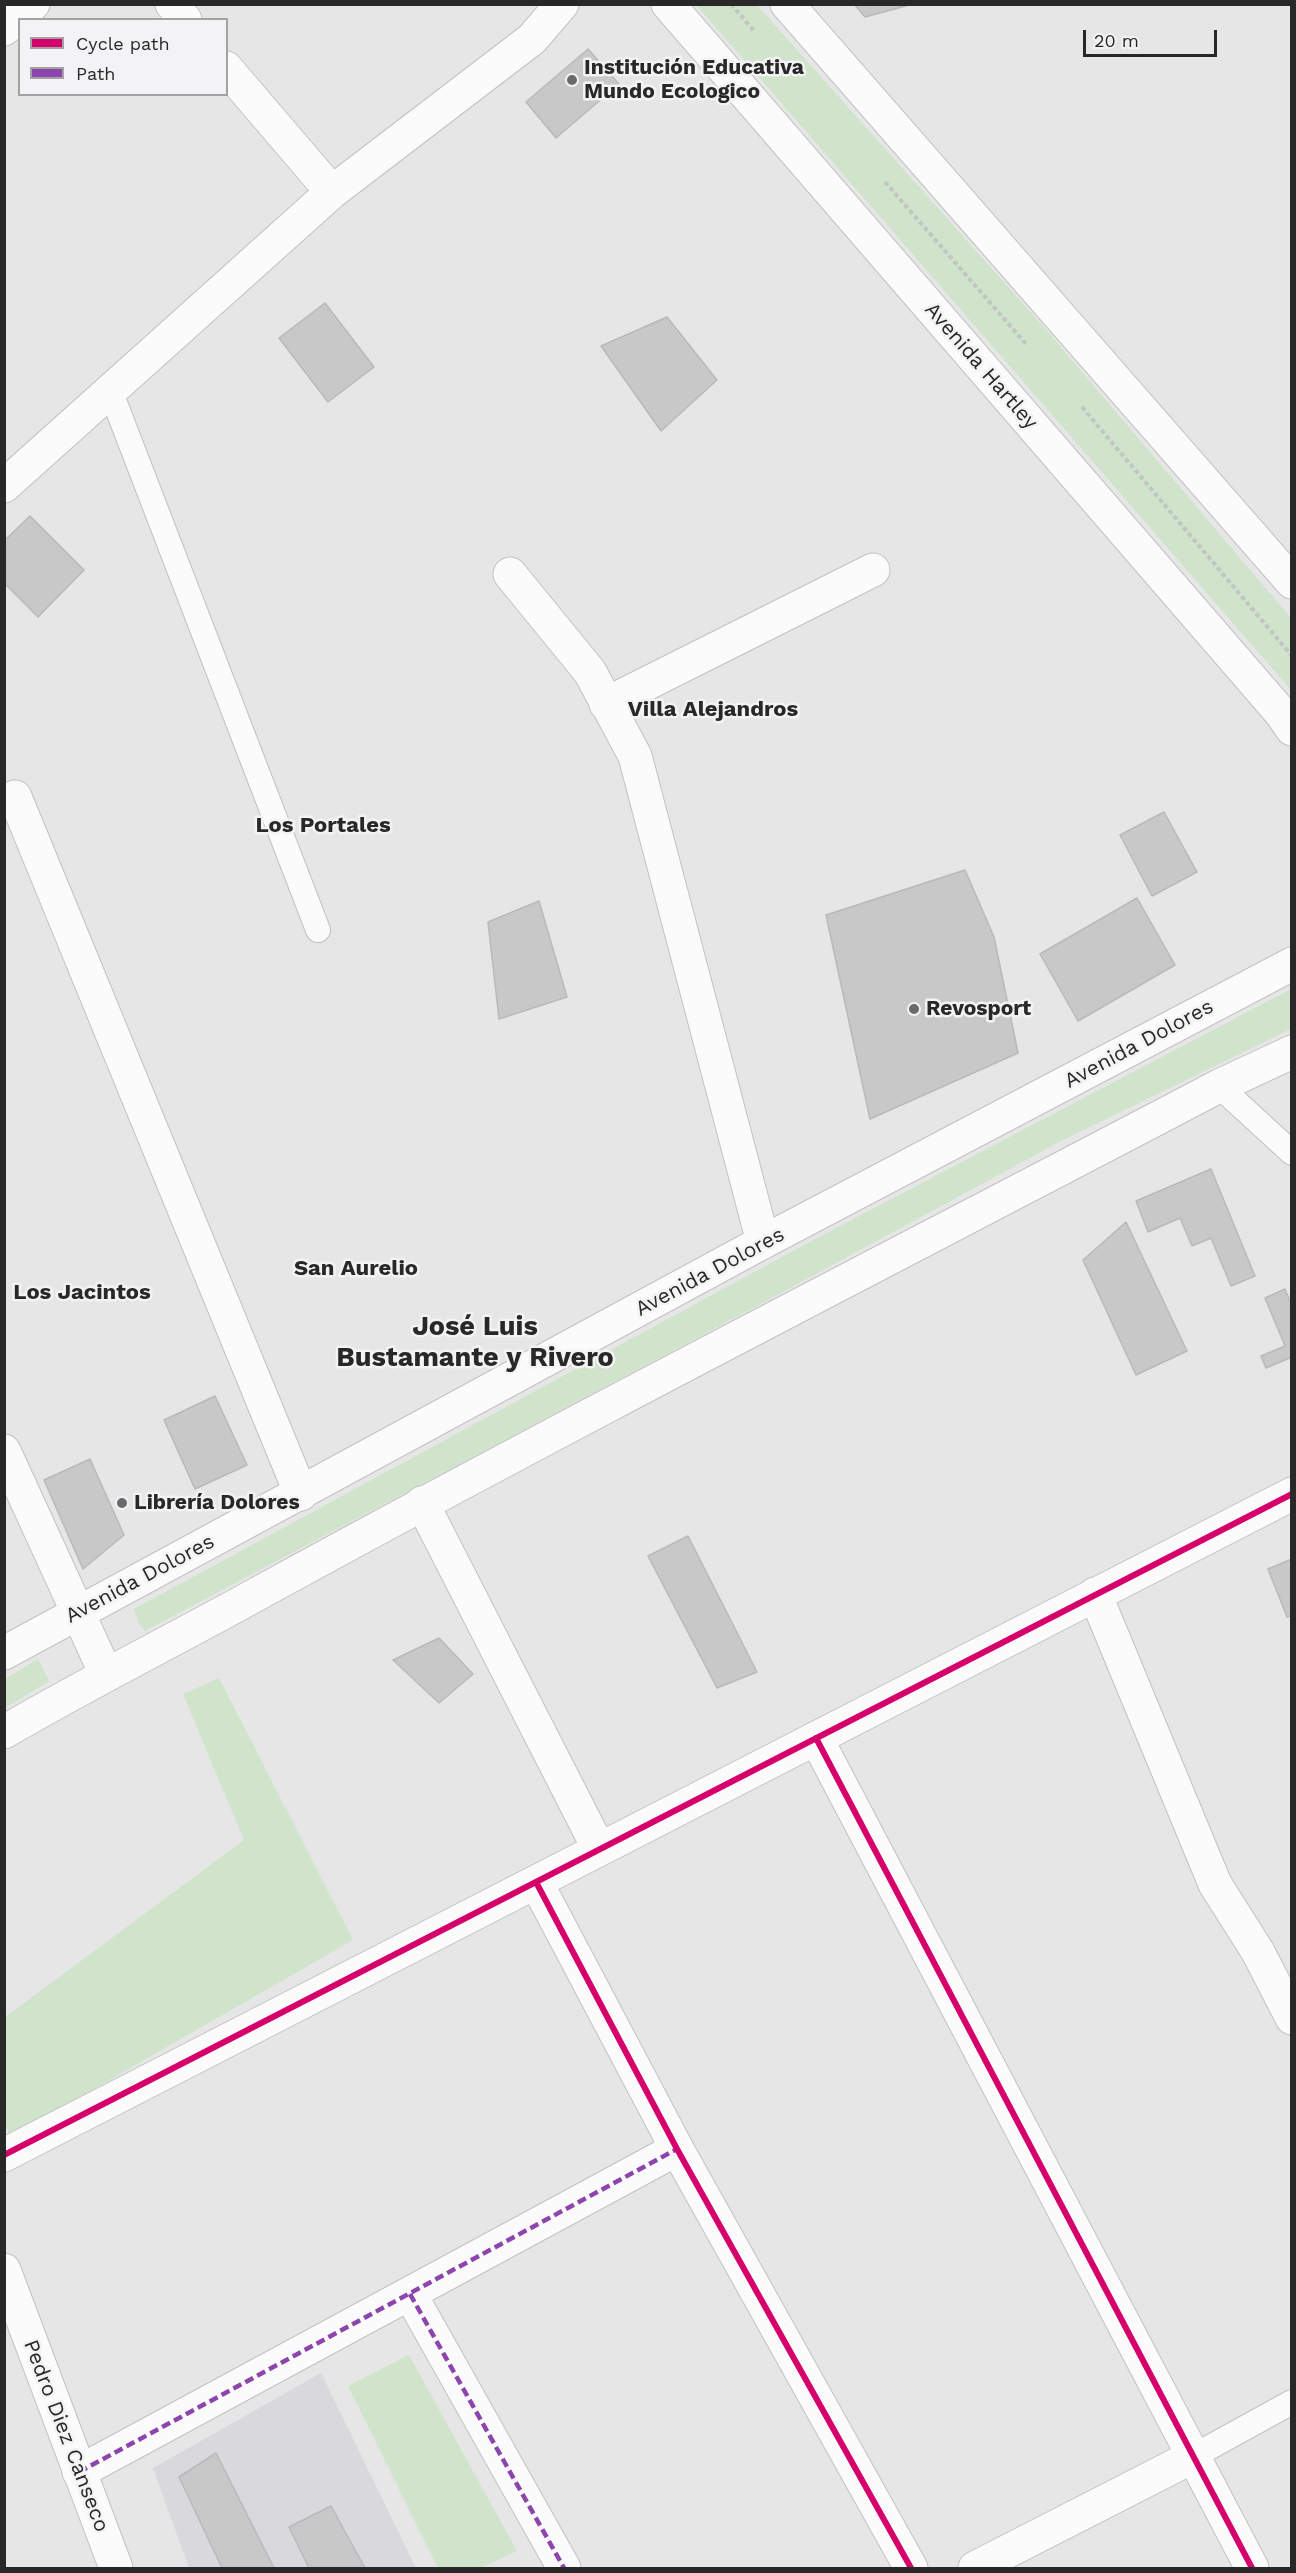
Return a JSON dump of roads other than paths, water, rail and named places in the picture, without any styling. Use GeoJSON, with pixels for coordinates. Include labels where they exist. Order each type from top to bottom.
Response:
{"type":"FeatureCollection","features":[{"type":"Feature","properties":{"kind":"street"},"geometry":{"type":"LineString","coordinates":[[4,29],[33,4]]}},
{"type":"Feature","properties":{"kind":"street"},"geometry":{"type":"LineString","coordinates":[[172,4],[183,18]]}},
{"type":"Feature","properties":{"kind":"street"},"geometry":{"type":"LineString","coordinates":[[4,486],[332,192],[532,39],[562,4]]}},
{"type":"Feature","properties":{"kind":"street","name":"Avenida Hartley"},"geometry":{"type":"LineString","coordinates":[[668,4],[1266,695],[1292,729]]}},
{"type":"Feature","properties":{"kind":"street"},"geometry":{"type":"LineString","coordinates":[[787,4],[1292,582]]}},
{"type":"Feature","properties":{"kind":"street"},"geometry":{"type":"LineString","coordinates":[[228,70],[332,192]]}},
{"type":"Feature","properties":{"kind":"street"},"geometry":{"type":"LineString","coordinates":[[606,704],[873,570]]}},
{"type":"Feature","properties":{"kind":"street"},"geometry":{"type":"LineString","coordinates":[[510,574],[590,672],[635,756],[763,1242]]}},
{"type":"Feature","properties":{"kind":"street"},"geometry":{"type":"LineString","coordinates":[[15,797],[301,1494]]}},
{"type":"Feature","properties":{"kind":"street","name":"Avenida Dolores"},"geometry":{"type":"LineString","coordinates":[[4,1653],[763,1242],[1292,964]]}},
{"type":"Feature","properties":{"kind":"street"},"geometry":{"type":"LineString","coordinates":[[4,1732],[106,1674],[203,1624],[422,1503],[1219,1086],[1292,1052]]}},
{"type":"Feature","properties":{"kind":"street"},"geometry":{"type":"LineString","coordinates":[[4,1451],[106,1674]]}},
{"type":"Feature","properties":{"kind":"street"},"geometry":{"type":"LineString","coordinates":[[4,2155],[1292,1494]]}},
{"type":"Feature","properties":{"kind":"street"},"geometry":{"type":"LineString","coordinates":[[422,1503],[599,1849]]}},
{"type":"Feature","properties":{"kind":"street"},"geometry":{"type":"LineString","coordinates":[[1095,1594],[1215,1884],[1258,1952],[1292,2018]]}},
{"type":"Feature","properties":{"kind":"street"},"geometry":{"type":"LineString","coordinates":[[816,1738],[1252,2568]]}},
{"type":"Feature","properties":{"kind":"street"},"geometry":{"type":"LineString","coordinates":[[536,1882],[677,2149],[911,2568]]}},
{"type":"Feature","properties":{"kind":"street"},"geometry":{"type":"LineString","coordinates":[[79,2472],[677,2149]]}},
{"type":"Feature","properties":{"kind":"street","name":"Pedro Diez Canseco"},"geometry":{"type":"LineString","coordinates":[[4,2270],[116,2568]]}},
{"type":"Feature","properties":{"kind":"street"},"geometry":{"type":"LineString","coordinates":[[410,2294],[564,2568]]}},
{"type":"Feature","properties":{"kind":"street"},"geometry":{"type":"LineString","coordinates":[[975,2568],[1192,2457]]}},
{"type":"Feature","properties":{"kind":"lane"},"geometry":{"type":"LineString","coordinates":[[110,390],[318,930]]}},
{"type":"Feature","properties":{"kind":"lane"},"geometry":{"type":"LineString","coordinates":[[1219,1086],[1292,1153]]}},
{"type":"Feature","properties":{"kind":"lane"},"geometry":{"type":"LineString","coordinates":[[1192,2457],[1292,2402]]}},
{"type":"Feature","properties":{"kind":"place","name":"Institución Educativa Mundo Ecologico"},"geometry":{"type":"Point","coordinates":[572,80]}},
{"type":"Feature","properties":{"kind":"place","name":"Revosport"},"geometry":{"type":"Point","coordinates":[914,1009]}},
{"type":"Feature","properties":{"kind":"place","name":"Librería Dolores"},"geometry":{"type":"Point","coordinates":[122,1503]}},
{"type":"Feature","properties":{"kind":"district","name":"Villa Alejandros"},"geometry":{"type":"Point","coordinates":[713,710]}},
{"type":"Feature","properties":{"kind":"district","name":"Los Portales"},"geometry":{"type":"Point","coordinates":[323,826]}},
{"type":"Feature","properties":{"kind":"district","name":"San Aurelio"},"geometry":{"type":"Point","coordinates":[356,1269]}},
{"type":"Feature","properties":{"kind":"district","name":"Los Jacintos"},"geometry":{"type":"Point","coordinates":[82,1293]}},
{"type":"Feature","properties":{"kind":"district","name":"José Luis Bustamante y Rivero"},"geometry":{"type":"Point","coordinates":[475,1342]}}]}
